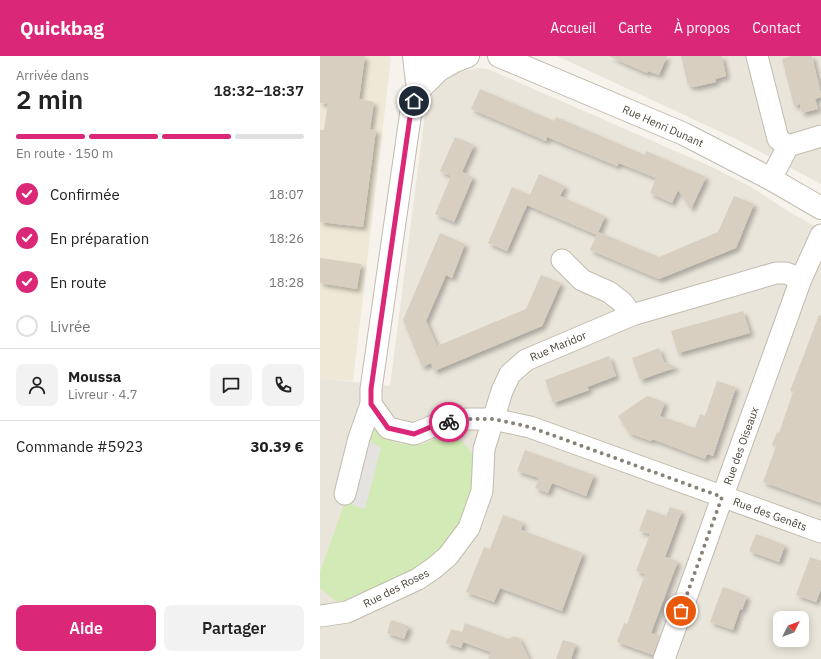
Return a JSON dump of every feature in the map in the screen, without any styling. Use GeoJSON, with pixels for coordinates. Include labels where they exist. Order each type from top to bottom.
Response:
{"type":"FeatureCollection","features":[{"type":"Feature","properties":{"kind":"street"},"geometry":{"type":"LineString","coordinates":[[414,56],[418,91]]}},
{"type":"Feature","properties":{"kind":"street"},"geometry":{"type":"LineString","coordinates":[[345,494],[359,438],[371,404],[371,389],[411,110],[431,56]]}},
{"type":"Feature","properties":{"kind":"street"},"geometry":{"type":"LineString","coordinates":[[418,91],[439,70],[468,56]]}},
{"type":"Feature","properties":{"kind":"street","name":"Rue Henri Dunant"},"geometry":{"type":"LineString","coordinates":[[499,56],[671,128],[772,179],[821,208]]}},
{"type":"Feature","properties":{"kind":"street"},"geometry":{"type":"LineString","coordinates":[[757,56],[778,139],[788,146]]}},
{"type":"Feature","properties":{"kind":"street"},"geometry":{"type":"LineString","coordinates":[[772,179],[788,146],[821,136]]}},
{"type":"Feature","properties":{"kind":"street","name":"Rue des Oiseaux"},"geometry":{"type":"LineString","coordinates":[[664,659],[801,279],[821,235]]}},
{"type":"Feature","properties":{"kind":"street"},"geometry":{"type":"LineString","coordinates":[[562,260],[582,280],[610,292],[622,302],[632,315]]}},
{"type":"Feature","properties":{"kind":"street","name":"Rue Maridor"},"geometry":{"type":"LineString","coordinates":[[493,419],[510,374],[526,360],[632,315],[776,273],[786,273],[801,279]]}},
{"type":"Feature","properties":{"kind":"street"},"geometry":{"type":"LineString","coordinates":[[371,404],[388,428],[414,434],[438,424],[467,419],[493,419]]}},
{"type":"Feature","properties":{"kind":"street","name":"Rue des Genêts"},"geometry":{"type":"LineString","coordinates":[[493,419],[530,427],[821,532]]}},
{"type":"Feature","properties":{"kind":"street","name":"Rue des Roses"},"geometry":{"type":"LineString","coordinates":[[320,617],[348,612],[418,579],[448,556],[468,528],[482,491],[484,449],[493,419]]}},
{"type":"Feature","properties":{"kind":"shaded area"},"geometry":{"type":"Polygon","coordinates":[[[320,56],[389,56],[391,58],[353,381],[320,378],[320,56]]]}},
{"type":"Feature","properties":{"kind":"shaded area"},"geometry":{"type":"Polygon","coordinates":[[[557,56],[821,56],[821,184],[736,139],[557,56]]]}},
{"type":"Feature","properties":{"kind":"shaded area"},"geometry":{"type":"Polygon","coordinates":[[[478,68],[488,69],[712,167],[753,188],[783,208],[821,230],[821,659],[320,659],[320,378],[390,386],[424,121],[428,103],[440,84],[458,72],[478,68]]]}},
{"type":"Feature","properties":{"kind":"shaded area"},"geometry":{"type":"Polygon","coordinates":[[[365,438],[381,448],[365,509],[345,502],[365,438]]]}},
{"type":"Feature","properties":{"kind":"green space"},"geometry":{"type":"Polygon","coordinates":[[[374,426],[393,442],[401,444],[422,444],[443,436],[450,436],[462,441],[471,452],[475,465],[474,489],[465,513],[443,547],[424,565],[343,601],[336,601],[320,588],[320,572],[345,502],[365,509],[365,438],[366,432],[374,426]]]}},
{"type":"Feature","properties":{"kind":"building"},"geometry":{"type":"Polygon","coordinates":[[[320,56],[365,56],[359,99],[374,102],[370,129],[376,130],[363,227],[320,222],[320,130],[324,130],[328,104],[320,103],[320,56]]]}},
{"type":"Feature","properties":{"kind":"building"},"geometry":{"type":"Polygon","coordinates":[[[609,56],[667,56],[659,75],[648,71],[647,73],[609,56]]]}},
{"type":"Feature","properties":{"kind":"building"},"geometry":{"type":"Polygon","coordinates":[[[681,56],[722,56],[726,76],[715,79],[716,82],[694,87],[688,85],[681,56]]]}},
{"type":"Feature","properties":{"kind":"building"},"geometry":{"type":"Polygon","coordinates":[[[792,56],[812,56],[821,94],[821,97],[815,99],[818,109],[801,113],[800,104],[794,106],[782,59],[792,56]]]}},
{"type":"Feature","properties":{"kind":"building"},"geometry":{"type":"Polygon","coordinates":[[[480,89],[554,121],[556,117],[645,155],[646,151],[706,177],[691,209],[678,190],[672,203],[650,193],[656,178],[619,163],[617,166],[547,137],[546,141],[471,109],[480,89]]]}},
{"type":"Feature","properties":{"kind":"building"},"geometry":{"type":"Polygon","coordinates":[[[455,137],[474,145],[462,172],[473,177],[454,222],[435,214],[451,176],[440,171],[455,137]]]}},
{"type":"Feature","properties":{"kind":"building"},"geometry":{"type":"Polygon","coordinates":[[[539,174],[565,186],[560,196],[605,216],[597,235],[527,205],[507,251],[488,243],[512,187],[530,195],[539,174]]]}},
{"type":"Feature","properties":{"kind":"building"},"geometry":{"type":"Polygon","coordinates":[[[734,196],[754,204],[736,248],[659,279],[590,250],[598,232],[659,257],[718,232],[734,196]]]}},
{"type":"Feature","properties":{"kind":"building"},"geometry":{"type":"Polygon","coordinates":[[[440,233],[465,244],[452,278],[446,275],[426,321],[437,346],[526,309],[541,275],[561,283],[542,326],[434,371],[431,363],[422,367],[403,320],[440,233]]]}},
{"type":"Feature","properties":{"kind":"building"},"geometry":{"type":"Polygon","coordinates":[[[320,258],[361,264],[357,289],[320,283],[320,258]]]}},
{"type":"Feature","properties":{"kind":"building"},"geometry":{"type":"Polygon","coordinates":[[[743,311],[750,333],[678,353],[671,331],[743,311]]]}},
{"type":"Feature","properties":{"kind":"building"},"geometry":{"type":"Polygon","coordinates":[[[819,315],[821,316],[821,503],[763,482],[776,446],[772,445],[777,432],[779,433],[793,392],[790,391],[819,315]]]}},
{"type":"Feature","properties":{"kind":"building"},"geometry":{"type":"Polygon","coordinates":[[[659,348],[664,362],[677,367],[640,380],[632,358],[659,348]]]}},
{"type":"Feature","properties":{"kind":"building"},"geometry":{"type":"Polygon","coordinates":[[[609,356],[616,376],[587,387],[589,390],[553,403],[545,380],[609,356]]]}},
{"type":"Feature","properties":{"kind":"building"},"geometry":{"type":"Polygon","coordinates":[[[717,381],[736,387],[713,456],[707,454],[705,459],[652,439],[651,441],[629,433],[618,416],[647,396],[665,402],[660,416],[695,428],[700,414],[705,416],[717,381]]]}},
{"type":"Feature","properties":{"kind":"building"},"geometry":{"type":"Polygon","coordinates":[[[525,450],[594,475],[586,496],[552,483],[548,493],[535,488],[539,478],[517,471],[525,450]]]}},
{"type":"Feature","properties":{"kind":"building"},"geometry":{"type":"Polygon","coordinates":[[[670,507],[682,511],[665,557],[678,561],[651,633],[660,636],[653,655],[617,642],[624,623],[627,624],[645,574],[636,571],[650,534],[639,531],[647,509],[666,516],[670,507]]]}},
{"type":"Feature","properties":{"kind":"building"},"geometry":{"type":"Polygon","coordinates":[[[503,515],[523,522],[521,530],[583,553],[562,611],[500,588],[494,602],[466,592],[484,547],[490,549],[503,515]]]}},
{"type":"Feature","properties":{"kind":"building"},"geometry":{"type":"Polygon","coordinates":[[[756,534],[785,545],[779,562],[749,551],[756,534]]]}},
{"type":"Feature","properties":{"kind":"building"},"geometry":{"type":"Polygon","coordinates":[[[810,557],[821,561],[821,589],[816,602],[796,595],[810,557]]]}},
{"type":"Feature","properties":{"kind":"building"},"geometry":{"type":"Polygon","coordinates":[[[723,587],[747,596],[742,610],[740,609],[733,630],[710,622],[723,587]]]}},
{"type":"Feature","properties":{"kind":"building"},"geometry":{"type":"Polygon","coordinates":[[[391,620],[409,626],[404,639],[387,633],[391,620]]]}},
{"type":"Feature","properties":{"kind":"building"},"geometry":{"type":"Polygon","coordinates":[[[465,623],[508,639],[514,636],[519,638],[529,659],[488,659],[491,652],[463,642],[461,648],[446,643],[451,629],[462,632],[465,623]]]}},
{"type":"Feature","properties":{"kind":"building"},"geometry":{"type":"Polygon","coordinates":[[[563,640],[576,644],[571,659],[556,659],[563,640]]]}},
{"type":"Feature","properties":{"kind":"way so far"},"geometry":{"type":"LineString","coordinates":[[449,422],[467,419],[493,419],[530,427],[722,497],[681,611]]}},
{"type":"Feature","properties":{"kind":"route"},"geometry":{"type":"LineString","coordinates":[[414,101],[411,110],[371,389],[371,404],[388,428],[414,434],[438,424],[449,422]]}}]}
